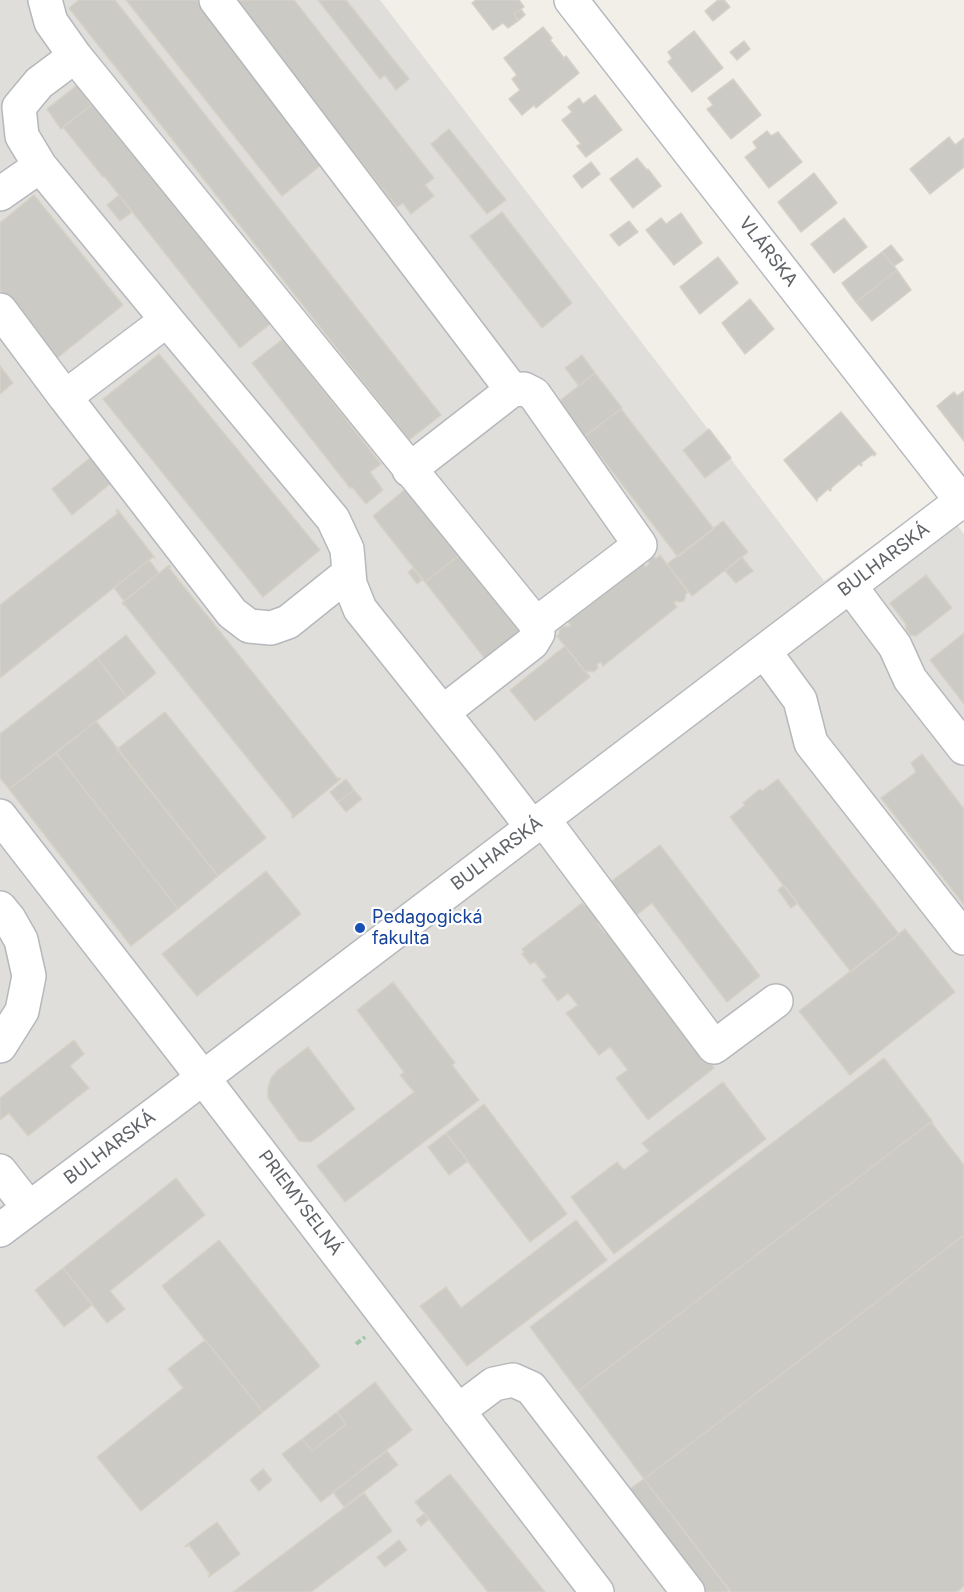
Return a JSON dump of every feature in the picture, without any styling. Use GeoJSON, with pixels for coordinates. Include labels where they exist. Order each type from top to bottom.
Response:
{"type":"FeatureCollection","features":[{"type":"Feature","properties":{"kind":"street"},"geometry":{"type":"LineString","coordinates":[[45,0],[51,22],[75,56],[536,624],[538,633],[532,643],[443,712]]}},
{"type":"Feature","properties":{"kind":"street"},"geometry":{"type":"LineString","coordinates":[[216,0],[512,390]]}},
{"type":"Feature","properties":{"kind":"street","name":"VLÁRSKA"},"geometry":{"type":"LineString","coordinates":[[571,0],[963,501]]}},
{"type":"Feature","properties":{"kind":"street"},"geometry":{"type":"LineString","coordinates":[[75,56],[39,82],[19,107],[22,136],[40,165],[333,519],[347,549],[350,584],[360,609],[443,712],[538,823],[714,1047],[776,1001]]}},
{"type":"Feature","properties":{"kind":"street"},"geometry":{"type":"LineString","coordinates":[[0,194],[40,165]]}},
{"type":"Feature","properties":{"kind":"street"},"geometry":{"type":"LineString","coordinates":[[0,310],[232,613],[249,626],[271,628],[288,622],[349,573]]}},
{"type":"Feature","properties":{"kind":"street"},"geometry":{"type":"LineString","coordinates":[[66,397],[166,320]]}},
{"type":"Feature","properties":{"kind":"street"},"geometry":{"type":"LineString","coordinates":[[410,470],[512,390],[524,389],[534,394],[640,545],[536,624]]}},
{"type":"Feature","properties":{"kind":"street","name":"BULHARSKÁ"},"geometry":{"type":"LineString","coordinates":[[0,1230],[963,501]]}},
{"type":"Feature","properties":{"kind":"street"},"geometry":{"type":"LineString","coordinates":[[850,586],[895,646],[910,679],[964,748]]}},
{"type":"Feature","properties":{"kind":"street"},"geometry":{"type":"LineString","coordinates":[[764,651],[800,700],[811,743],[964,938]]}},
{"type":"Feature","properties":{"kind":"street","name":"PRIEMYSELNÁ"},"geometry":{"type":"LineString","coordinates":[[0,816],[597,1592]]}},
{"type":"Feature","properties":{"kind":"street"},"geometry":{"type":"LineString","coordinates":[[0,908],[21,940],[29,976],[22,1011],[0,1046]]}},
{"type":"Feature","properties":{"kind":"street"},"geometry":{"type":"LineString","coordinates":[[0,1171],[29,1208]]}},
{"type":"Feature","properties":{"kind":"street"},"geometry":{"type":"LineString","coordinates":[[458,1411],[494,1384],[513,1380],[531,1388],[687,1592]]}},
{"type":"Feature","properties":{"kind":"shaded area"},"geometry":{"type":"Polygon","coordinates":[[[0,0],[380,0],[824,581],[937,499],[964,534],[964,1592],[0,1592],[0,0]]]}},
{"type":"Feature","properties":{"kind":"building"},"geometry":{"type":"Polygon","coordinates":[[[79,0],[115,0],[441,415],[409,440],[69,8],[79,0]]]}},
{"type":"Feature","properties":{"kind":"building"},"geometry":{"type":"Polygon","coordinates":[[[126,0],[197,0],[325,162],[282,196],[126,0]]]}},
{"type":"Feature","properties":{"kind":"building"},"geometry":{"type":"Polygon","coordinates":[[[233,0],[294,0],[434,178],[425,185],[434,196],[411,214],[403,203],[397,207],[233,0]]]}},
{"type":"Feature","properties":{"kind":"building"},"geometry":{"type":"Polygon","coordinates":[[[318,0],[346,0],[409,79],[396,90],[385,75],[380,79],[318,0]]]}},
{"type":"Feature","properties":{"kind":"building"},"geometry":{"type":"Polygon","coordinates":[[[476,0],[519,0],[524,7],[514,14],[518,21],[508,28],[503,23],[493,30],[472,3],[476,0]]]}},
{"type":"Feature","properties":{"kind":"building"},"geometry":{"type":"Polygon","coordinates":[[[718,0],[724,0],[730,7],[713,21],[705,11],[718,0]]]}},
{"type":"Feature","properties":{"kind":"building"},"geometry":{"type":"Polygon","coordinates":[[[521,9],[525,15],[518,21],[514,14],[521,9]]]}},
{"type":"Feature","properties":{"kind":"building"},"geometry":{"type":"Polygon","coordinates":[[[543,27],[564,58],[566,56],[579,73],[536,108],[534,105],[522,115],[509,99],[520,90],[512,79],[517,75],[504,58],[543,27]]]}},
{"type":"Feature","properties":{"kind":"building"},"geometry":{"type":"Polygon","coordinates":[[[694,31],[723,68],[692,92],[668,62],[672,58],[668,52],[694,31]]]}},
{"type":"Feature","properties":{"kind":"building"},"geometry":{"type":"Polygon","coordinates":[[[744,41],[750,49],[737,60],[730,52],[744,41]]]}},
{"type":"Feature","properties":{"kind":"building"},"geometry":{"type":"Polygon","coordinates":[[[733,79],[761,115],[731,139],[707,109],[713,105],[708,98],[733,79]]]}},
{"type":"Feature","properties":{"kind":"building"},"geometry":{"type":"Polygon","coordinates":[[[77,85],[91,105],[61,129],[47,109],[77,85]]]}},
{"type":"Feature","properties":{"kind":"building"},"geometry":{"type":"Polygon","coordinates":[[[595,95],[622,130],[586,157],[577,146],[581,144],[562,120],[572,112],[568,107],[579,98],[583,104],[595,95]]]}},
{"type":"Feature","properties":{"kind":"building"},"geometry":{"type":"Polygon","coordinates":[[[95,102],[270,324],[240,348],[63,127],[95,102]]]}},
{"type":"Feature","properties":{"kind":"building"},"geometry":{"type":"Polygon","coordinates":[[[449,129],[506,200],[487,214],[431,144],[449,129]]]}},
{"type":"Feature","properties":{"kind":"building"},"geometry":{"type":"Polygon","coordinates":[[[767,131],[771,136],[778,132],[802,162],[769,188],[745,157],[757,148],[753,142],[767,131]]]}},
{"type":"Feature","properties":{"kind":"building"},"geometry":{"type":"Polygon","coordinates":[[[949,137],[955,145],[964,138],[964,167],[930,194],[910,169],[949,137]]]}},
{"type":"Feature","properties":{"kind":"building"},"geometry":{"type":"Polygon","coordinates":[[[637,158],[661,186],[633,208],[610,179],[637,158]]]}},
{"type":"Feature","properties":{"kind":"building"},"geometry":{"type":"Polygon","coordinates":[[[591,162],[600,174],[582,188],[573,176],[591,162]]]}},
{"type":"Feature","properties":{"kind":"building"},"geometry":{"type":"Polygon","coordinates":[[[814,173],[837,203],[801,232],[778,202],[814,173]]]}},
{"type":"Feature","properties":{"kind":"building"},"geometry":{"type":"Polygon","coordinates":[[[34,195],[123,305],[56,359],[0,290],[0,223],[34,195]]]}},
{"type":"Feature","properties":{"kind":"building"},"geometry":{"type":"Polygon","coordinates":[[[119,195],[132,212],[120,221],[107,205],[119,195]]]}},
{"type":"Feature","properties":{"kind":"building"},"geometry":{"type":"Polygon","coordinates":[[[502,212],[572,303],[542,328],[470,236],[502,212]]]}},
{"type":"Feature","properties":{"kind":"building"},"geometry":{"type":"Polygon","coordinates":[[[681,213],[702,243],[674,265],[646,230],[661,218],[666,224],[681,213]]]}},
{"type":"Feature","properties":{"kind":"building"},"geometry":{"type":"Polygon","coordinates":[[[844,218],[867,247],[834,273],[811,244],[844,218]]]}},
{"type":"Feature","properties":{"kind":"building"},"geometry":{"type":"Polygon","coordinates":[[[629,221],[638,232],[619,246],[610,235],[629,221]]]}},
{"type":"Feature","properties":{"kind":"building"},"geometry":{"type":"Polygon","coordinates":[[[891,245],[903,260],[894,266],[882,252],[891,245]]]}},
{"type":"Feature","properties":{"kind":"building"},"geometry":{"type":"Polygon","coordinates":[[[882,252],[897,270],[856,302],[842,283],[882,252]]]}},
{"type":"Feature","properties":{"kind":"building"},"geometry":{"type":"Polygon","coordinates":[[[718,257],[738,283],[700,314],[680,287],[718,257]]]}},
{"type":"Feature","properties":{"kind":"building"},"geometry":{"type":"Polygon","coordinates":[[[897,270],[911,290],[872,321],[856,302],[897,270]]]}},
{"type":"Feature","properties":{"kind":"building"},"geometry":{"type":"Polygon","coordinates":[[[750,299],[774,329],[745,354],[722,323],[750,299]]]}},
{"type":"Feature","properties":{"kind":"building"},"geometry":{"type":"Polygon","coordinates":[[[283,339],[381,464],[370,472],[383,490],[366,504],[352,487],[350,488],[252,363],[283,339]]]}},
{"type":"Feature","properties":{"kind":"building"},"geometry":{"type":"Polygon","coordinates":[[[159,354],[320,550],[263,597],[103,399],[159,354]]]}},
{"type":"Feature","properties":{"kind":"building"},"geometry":{"type":"Polygon","coordinates":[[[582,355],[595,373],[579,386],[565,368],[582,355]]]}},
{"type":"Feature","properties":{"kind":"building"},"geometry":{"type":"Polygon","coordinates":[[[0,366],[13,383],[0,394],[0,366]]]}},
{"type":"Feature","properties":{"kind":"building"},"geometry":{"type":"Polygon","coordinates":[[[595,373],[622,408],[583,438],[557,403],[595,373]]]}},
{"type":"Feature","properties":{"kind":"building"},"geometry":{"type":"Polygon","coordinates":[[[964,391],[964,441],[937,406],[954,392],[957,396],[964,391]]]}},
{"type":"Feature","properties":{"kind":"building"},"geometry":{"type":"Polygon","coordinates":[[[621,409],[714,529],[678,557],[585,436],[621,409]]]}},
{"type":"Feature","properties":{"kind":"building"},"geometry":{"type":"Polygon","coordinates":[[[841,412],[876,454],[861,463],[861,466],[859,464],[817,501],[784,460],[841,412]]]}},
{"type":"Feature","properties":{"kind":"building"},"geometry":{"type":"Polygon","coordinates":[[[709,429],[731,458],[705,478],[683,450],[709,429]]]}},
{"type":"Feature","properties":{"kind":"building"},"geometry":{"type":"Polygon","coordinates":[[[91,457],[111,483],[72,515],[52,489],[91,457]]]}},
{"type":"Feature","properties":{"kind":"building"},"geometry":{"type":"Polygon","coordinates":[[[408,487],[461,554],[425,582],[373,516],[408,487]]]}},
{"type":"Feature","properties":{"kind":"building"},"geometry":{"type":"Polygon","coordinates":[[[117,509],[155,558],[149,560],[0,678],[0,605],[118,513],[117,509]]]}},
{"type":"Feature","properties":{"kind":"building"},"geometry":{"type":"Polygon","coordinates":[[[723,521],[748,552],[692,596],[667,564],[723,521]]]}},
{"type":"Feature","properties":{"kind":"building"},"geometry":{"type":"Polygon","coordinates":[[[461,554],[522,631],[486,660],[425,582],[461,554]]]}},
{"type":"Feature","properties":{"kind":"building"},"geometry":{"type":"Polygon","coordinates":[[[660,555],[688,592],[684,601],[676,601],[674,603],[677,607],[603,666],[601,662],[597,664],[596,670],[586,673],[557,636],[560,628],[571,626],[568,622],[643,564],[646,567],[649,559],[660,555]]]}},
{"type":"Feature","properties":{"kind":"building"},"geometry":{"type":"Polygon","coordinates":[[[742,557],[753,571],[736,583],[725,571],[742,557]]]}},
{"type":"Feature","properties":{"kind":"building"},"geometry":{"type":"Polygon","coordinates":[[[149,560],[159,573],[124,601],[114,588],[149,560]]]}},
{"type":"Feature","properties":{"kind":"building"},"geometry":{"type":"Polygon","coordinates":[[[169,565],[171,567],[169,568],[338,779],[341,779],[293,818],[291,816],[293,815],[122,603],[169,565]]]}},
{"type":"Feature","properties":{"kind":"building"},"geometry":{"type":"Polygon","coordinates":[[[413,568],[422,580],[417,584],[408,572],[413,568]]]}},
{"type":"Feature","properties":{"kind":"building"},"geometry":{"type":"Polygon","coordinates":[[[926,575],[952,608],[916,636],[910,635],[906,624],[890,603],[926,575]]]}},
{"type":"Feature","properties":{"kind":"building"},"geometry":{"type":"Polygon","coordinates":[[[964,633],[964,704],[930,660],[964,633]]]}},
{"type":"Feature","properties":{"kind":"building"},"geometry":{"type":"Polygon","coordinates":[[[126,635],[156,673],[127,697],[97,658],[126,635]]]}},
{"type":"Feature","properties":{"kind":"building"},"geometry":{"type":"Polygon","coordinates":[[[565,646],[590,677],[535,721],[510,690],[565,646]]]}},
{"type":"Feature","properties":{"kind":"building"},"geometry":{"type":"Polygon","coordinates":[[[97,658],[127,697],[9,789],[0,778],[0,734],[97,658]]]}},
{"type":"Feature","properties":{"kind":"building"},"geometry":{"type":"Polygon","coordinates":[[[165,712],[266,838],[218,876],[117,749],[165,712]]]}},
{"type":"Feature","properties":{"kind":"building"},"geometry":{"type":"Polygon","coordinates":[[[96,721],[218,876],[178,909],[56,753],[96,721]]]}},
{"type":"Feature","properties":{"kind":"building"},"geometry":{"type":"Polygon","coordinates":[[[56,753],[178,909],[131,946],[9,789],[56,753]]]}},
{"type":"Feature","properties":{"kind":"building"},"geometry":{"type":"Polygon","coordinates":[[[922,754],[964,809],[964,905],[881,798],[916,772],[911,763],[922,754]]]}},
{"type":"Feature","properties":{"kind":"building"},"geometry":{"type":"Polygon","coordinates":[[[346,779],[354,790],[338,802],[330,792],[346,779]]]}},
{"type":"Feature","properties":{"kind":"building"},"geometry":{"type":"Polygon","coordinates":[[[778,779],[899,934],[851,972],[730,817],[760,789],[762,791],[778,779]]]}},
{"type":"Feature","properties":{"kind":"building"},"geometry":{"type":"Polygon","coordinates":[[[354,790],[362,799],[346,812],[338,802],[354,790]]]}},
{"type":"Feature","properties":{"kind":"building"},"geometry":{"type":"Polygon","coordinates":[[[660,845],[760,976],[727,1002],[652,903],[631,919],[605,886],[660,845]]]}},
{"type":"Feature","properties":{"kind":"building"},"geometry":{"type":"Polygon","coordinates":[[[266,871],[301,914],[197,996],[162,954],[266,871]]]}},
{"type":"Feature","properties":{"kind":"building"},"geometry":{"type":"Polygon","coordinates":[[[784,885],[798,903],[791,908],[778,890],[784,885]]]}},
{"type":"Feature","properties":{"kind":"building"},"geometry":{"type":"Polygon","coordinates":[[[582,903],[585,906],[588,904],[601,920],[597,923],[605,933],[609,931],[714,1068],[648,1120],[616,1078],[628,1070],[610,1047],[599,1055],[566,1013],[578,1005],[568,993],[558,1001],[542,980],[547,977],[535,962],[530,964],[522,954],[524,952],[522,949],[582,903]]]}},
{"type":"Feature","properties":{"kind":"building"},"geometry":{"type":"Polygon","coordinates":[[[905,929],[955,992],[850,1075],[799,1011],[905,929]]]}},
{"type":"Feature","properties":{"kind":"building"},"geometry":{"type":"Polygon","coordinates":[[[393,982],[455,1063],[452,1065],[479,1100],[345,1202],[317,1166],[414,1092],[400,1075],[404,1072],[357,1010],[393,982]]]}},
{"type":"Feature","properties":{"kind":"building"},"geometry":{"type":"Polygon","coordinates":[[[74,1040],[84,1054],[70,1066],[89,1088],[28,1136],[9,1113],[0,1120],[0,1098],[74,1040]]]}},
{"type":"Feature","properties":{"kind":"building"},"geometry":{"type":"Polygon","coordinates":[[[308,1047],[355,1109],[311,1142],[299,1141],[268,1098],[271,1078],[308,1047]]]}},
{"type":"Feature","properties":{"kind":"building"},"geometry":{"type":"Polygon","coordinates":[[[884,1058],[933,1122],[578,1391],[530,1327],[884,1058]]]}},
{"type":"Feature","properties":{"kind":"building"},"geometry":{"type":"Polygon","coordinates":[[[723,1082],[766,1139],[614,1254],[571,1197],[617,1162],[624,1170],[649,1151],[642,1143],[723,1082]]]}},
{"type":"Feature","properties":{"kind":"building"},"geometry":{"type":"Polygon","coordinates":[[[484,1104],[567,1214],[530,1242],[446,1133],[484,1104]]]}},
{"type":"Feature","properties":{"kind":"building"},"geometry":{"type":"Polygon","coordinates":[[[931,1122],[964,1165],[964,1235],[644,1479],[578,1391],[931,1122]]]}},
{"type":"Feature","properties":{"kind":"building"},"geometry":{"type":"Polygon","coordinates":[[[446,1133],[468,1161],[449,1175],[428,1147],[446,1133]]]}},
{"type":"Feature","properties":{"kind":"building"},"geometry":{"type":"Polygon","coordinates":[[[176,1178],[205,1215],[110,1291],[125,1309],[107,1323],[63,1268],[176,1178]]]}},
{"type":"Feature","properties":{"kind":"building"},"geometry":{"type":"Polygon","coordinates":[[[576,1220],[607,1260],[467,1366],[420,1306],[446,1287],[461,1308],[576,1220]]]}},
{"type":"Feature","properties":{"kind":"building"},"geometry":{"type":"Polygon","coordinates":[[[964,1235],[964,1586],[957,1592],[731,1592],[644,1479],[964,1235]]]}},
{"type":"Feature","properties":{"kind":"building"},"geometry":{"type":"Polygon","coordinates":[[[219,1240],[320,1366],[263,1412],[162,1286],[219,1240]]]}},
{"type":"Feature","properties":{"kind":"building"},"geometry":{"type":"Polygon","coordinates":[[[63,1268],[92,1305],[64,1327],[35,1290],[63,1268]]]}},
{"type":"Feature","properties":{"kind":"building"},"geometry":{"type":"Polygon","coordinates":[[[205,1340],[263,1412],[141,1511],[97,1457],[183,1388],[168,1369],[205,1340]]]}},
{"type":"Feature","properties":{"kind":"building"},"geometry":{"type":"Polygon","coordinates":[[[375,1382],[412,1430],[321,1502],[282,1454],[302,1439],[312,1451],[346,1424],[337,1412],[375,1382]]]}},
{"type":"Feature","properties":{"kind":"building"},"geometry":{"type":"Polygon","coordinates":[[[337,1412],[346,1424],[312,1451],[302,1439],[337,1412]]]}},
{"type":"Feature","properties":{"kind":"building"},"geometry":{"type":"Polygon","coordinates":[[[387,1451],[398,1465],[344,1507],[333,1492],[387,1451]]]}},
{"type":"Feature","properties":{"kind":"building"},"geometry":{"type":"Polygon","coordinates":[[[263,1469],[272,1480],[259,1491],[250,1480],[263,1469]]]}},
{"type":"Feature","properties":{"kind":"building"},"geometry":{"type":"Polygon","coordinates":[[[450,1474],[545,1592],[488,1592],[415,1502],[450,1474]]]}},
{"type":"Feature","properties":{"kind":"building"},"geometry":{"type":"Polygon","coordinates":[[[644,1479],[729,1590],[727,1592],[703,1592],[628,1490],[644,1479]]]}},
{"type":"Feature","properties":{"kind":"building"},"geometry":{"type":"Polygon","coordinates":[[[364,1493],[392,1531],[311,1592],[233,1592],[364,1493]]]}},
{"type":"Feature","properties":{"kind":"building"},"geometry":{"type":"Polygon","coordinates":[[[424,1514],[429,1519],[421,1526],[416,1520],[424,1514]]]}},
{"type":"Feature","properties":{"kind":"building"},"geometry":{"type":"Polygon","coordinates":[[[217,1522],[240,1554],[209,1577],[210,1574],[189,1545],[185,1546],[217,1522]]]}},
{"type":"Feature","properties":{"kind":"building"},"geometry":{"type":"Polygon","coordinates":[[[399,1540],[407,1550],[385,1567],[377,1557],[399,1540]]]}},
{"type":"Feature","properties":{"kind":"place","name":"Pedagogická fakulta"},"geometry":{"type":"Point","coordinates":[360,928]}}]}
